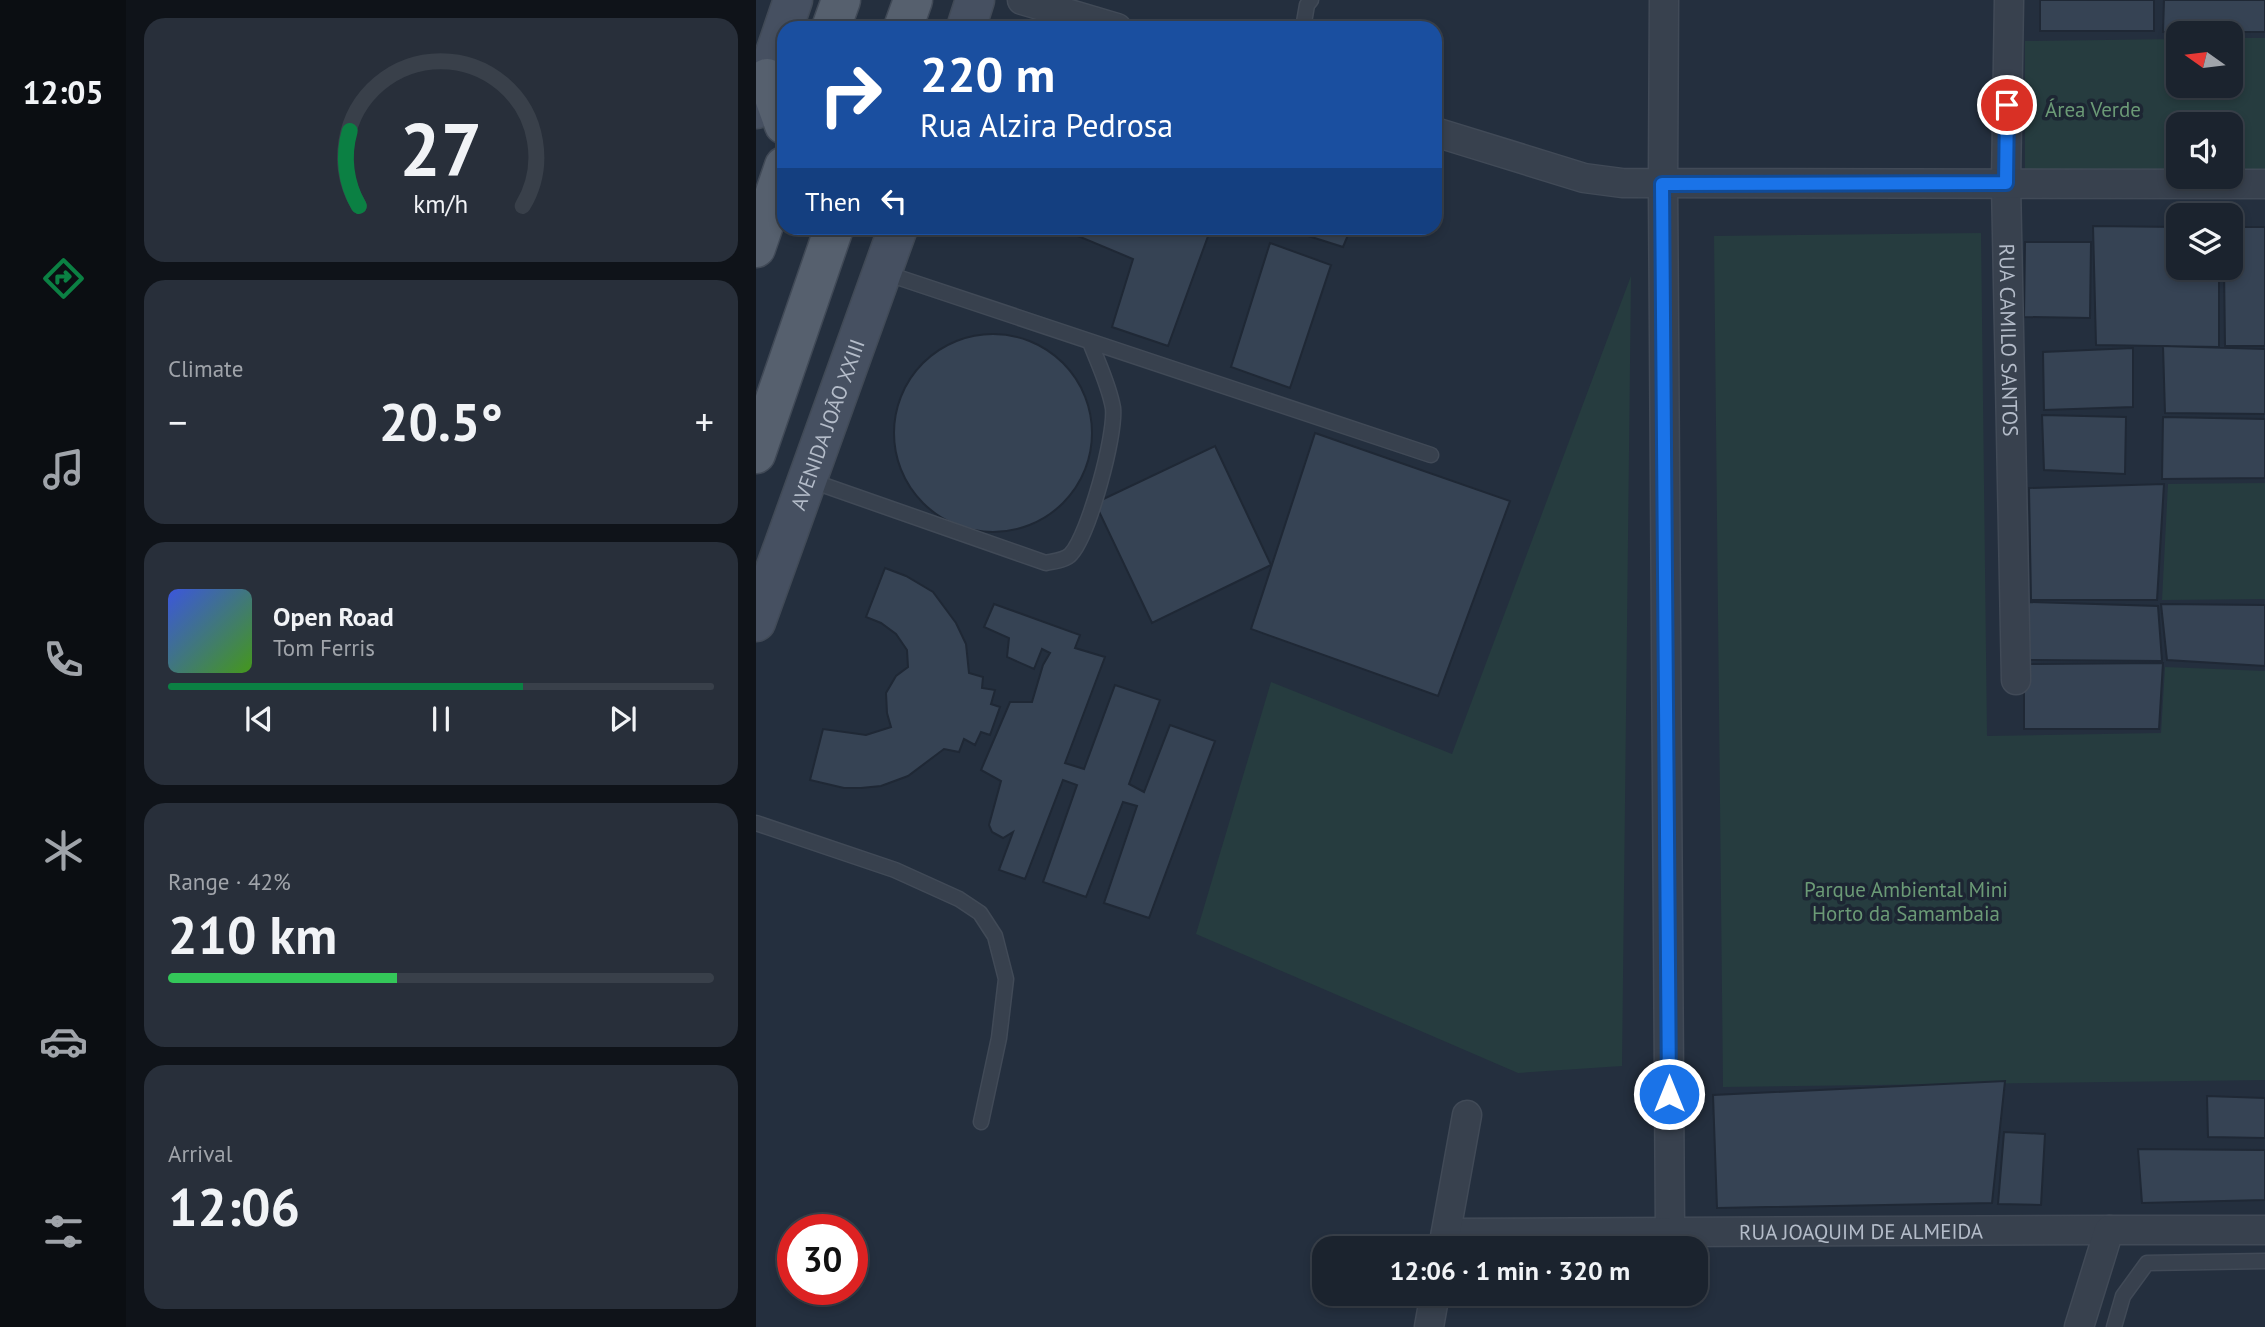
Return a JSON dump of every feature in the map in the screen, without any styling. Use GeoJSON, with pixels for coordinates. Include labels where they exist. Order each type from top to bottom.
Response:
{"type":"FeatureCollection","features":[{"type":"Feature","properties":{"kind":"main road"},"geometry":{"type":"LineString","coordinates":[[834,21],[841,0]]}},
{"type":"Feature","properties":{"kind":"main road"},"geometry":{"type":"LineString","coordinates":[[906,21],[913,0]]}},
{"type":"Feature","properties":{"kind":"main road"},"geometry":{"type":"LineString","coordinates":[[762,94],[777,115]]}},
{"type":"Feature","properties":{"kind":"main road"},"geometry":{"type":"LineString","coordinates":[[756,248],[777,186]]}},
{"type":"Feature","properties":{"kind":"main road"},"geometry":{"type":"LineString","coordinates":[[756,454],[832,235]]}},
{"type":"Feature","properties":{"kind":"street"},"geometry":{"type":"LineString","coordinates":[[786,21],[793,0]]}},
{"type":"Feature","properties":{"kind":"street"},"geometry":{"type":"LineString","coordinates":[[968,21],[975,0]]}},
{"type":"Feature","properties":{"kind":"street"},"geometry":{"type":"LineString","coordinates":[[1022,0],[1093,21]]}},
{"type":"Feature","properties":{"kind":"street"},"geometry":{"type":"LineString","coordinates":[[1664,0],[1662,184],[1670,1231]]}},
{"type":"Feature","properties":{"kind":"street","name":"RUA CAMILO SANTOS"},"geometry":{"type":"LineString","coordinates":[[2009,0],[2006,183],[2016,680]]}},
{"type":"Feature","properties":{"kind":"street"},"geometry":{"type":"LineString","coordinates":[[762,94],[777,49]]}},
{"type":"Feature","properties":{"kind":"street"},"geometry":{"type":"LineString","coordinates":[[1442,134],[1584,178],[1622,183],[2265,184]]}},
{"type":"Feature","properties":{"kind":"street","name":"AVENIDA JOÃO XXIII"},"geometry":{"type":"LineString","coordinates":[[756,622],[896,235]]}},
{"type":"Feature","properties":{"kind":"street"},"geometry":{"type":"LineString","coordinates":[[1446,1236],[1467,1115]]}},
{"type":"Feature","properties":{"kind":"street"},"geometry":{"type":"LineString","coordinates":[[2079,1327],[2109,1230]]}},
{"type":"Feature","properties":{"kind":"street","name":"RUA JOAQUIM DE ALMEIDA"},"geometry":{"type":"LineString","coordinates":[[1545,1236],[1670,1231],[2265,1230]]}},
{"type":"Feature","properties":{"kind":"street"},"geometry":{"type":"LineString","coordinates":[[1429,1327],[1433,1306]]}},
{"type":"Feature","properties":{"kind":"lane"},"geometry":{"type":"LineString","coordinates":[[1304,21],[1307,5],[1311,0]]}},
{"type":"Feature","properties":{"kind":"lane"},"geometry":{"type":"LineString","coordinates":[[883,273],[1431,455]]}},
{"type":"Feature","properties":{"kind":"lane"},"geometry":{"type":"LineString","coordinates":[[808,480],[1046,563],[1069,557],[1083,538],[1111,440],[1113,411],[1109,389],[1090,342]]}},
{"type":"Feature","properties":{"kind":"lane"},"geometry":{"type":"LineString","coordinates":[[756,823],[895,870],[959,900],[980,913],[995,936],[1006,979],[999,1038],[981,1122]]}},
{"type":"Feature","properties":{"kind":"lane"},"geometry":{"type":"LineString","coordinates":[[2114,1327],[2123,1296],[2147,1263],[2265,1261]]}},
{"type":"Feature","properties":{"kind":"green space","name":"Área Verde"},"geometry":{"type":"Polygon","coordinates":[[[2244,38],[2265,38],[2265,172],[2243,173],[2243,112],[2166,112],[2166,174],[2025,179],[2025,41],[2166,39],[2166,98],[2244,98],[2244,38]]]}},
{"type":"Feature","properties":{"kind":"green space","name":"Parque Ambiental Mini Horto da Samambaia"},"geometry":{"type":"Polygon","coordinates":[[[1981,233],[1987,736],[2161,733],[2165,667],[2265,671],[2265,1080],[1723,1087],[1714,236],[1981,233]]]}},
{"type":"Feature","properties":{"kind":"green space"},"geometry":{"type":"Polygon","coordinates":[[[1631,276],[1622,1066],[1518,1073],[1196,934],[1271,682],[1452,754],[1631,276]]]}},
{"type":"Feature","properties":{"kind":"green space"},"geometry":{"type":"Polygon","coordinates":[[[2265,483],[2265,599],[2162,600],[2168,484],[2265,483]]]}},
{"type":"Feature","properties":{"kind":"building"},"geometry":{"type":"Polygon","coordinates":[[[2040,0],[2154,0],[2154,31],[2040,31],[2040,0]]]}},
{"type":"Feature","properties":{"kind":"building"},"geometry":{"type":"Polygon","coordinates":[[[2164,0],[2265,0],[2265,32],[2244,32],[2244,21],[2166,21],[2166,32],[2163,32],[2164,0]]]}},
{"type":"Feature","properties":{"kind":"building"},"geometry":{"type":"Polygon","coordinates":[[[2093,226],[2166,227],[2166,280],[2219,280],[2219,347],[2096,345],[2093,226]]]}},
{"type":"Feature","properties":{"kind":"building"},"geometry":{"type":"Polygon","coordinates":[[[2243,227],[2265,227],[2265,346],[2225,346],[2224,280],[2243,280],[2243,227]]]}},
{"type":"Feature","properties":{"kind":"building"},"geometry":{"type":"Polygon","coordinates":[[[1075,235],[1208,235],[1168,346],[1112,327],[1133,259],[1075,235]]]}},
{"type":"Feature","properties":{"kind":"building"},"geometry":{"type":"Polygon","coordinates":[[[1305,235],[1348,235],[1343,247],[1305,235]]]}},
{"type":"Feature","properties":{"kind":"building"},"geometry":{"type":"Polygon","coordinates":[[[2025,242],[2091,242],[2090,318],[2024,317],[2025,242]]]}},
{"type":"Feature","properties":{"kind":"building"},"geometry":{"type":"Polygon","coordinates":[[[1270,243],[1331,265],[1290,388],[1231,367],[1270,243]]]}},
{"type":"Feature","properties":{"kind":"building"},"geometry":{"type":"Polygon","coordinates":[[[993,334],[1031,342],[1063,363],[1084,395],[1092,433],[1084,471],[1063,503],[1031,524],[993,532],[955,524],[923,503],[902,471],[894,433],[902,395],[923,363],[955,342],[993,334]]]}},
{"type":"Feature","properties":{"kind":"building"},"geometry":{"type":"Polygon","coordinates":[[[2163,346],[2265,349],[2265,414],[2165,413],[2163,346]]]}},
{"type":"Feature","properties":{"kind":"building"},"geometry":{"type":"Polygon","coordinates":[[[2133,348],[2133,407],[2044,410],[2043,352],[2133,348]]]}},
{"type":"Feature","properties":{"kind":"building"},"geometry":{"type":"Polygon","coordinates":[[[2042,415],[2126,417],[2125,474],[2044,470],[2042,415]]]}},
{"type":"Feature","properties":{"kind":"building"},"geometry":{"type":"Polygon","coordinates":[[[2163,417],[2265,419],[2265,478],[2162,479],[2163,417]]]}},
{"type":"Feature","properties":{"kind":"building"},"geometry":{"type":"Polygon","coordinates":[[[1315,433],[1510,501],[1438,696],[1251,629],[1315,433]]]}},
{"type":"Feature","properties":{"kind":"building"},"geometry":{"type":"Polygon","coordinates":[[[1215,446],[1271,565],[1152,623],[1095,503],[1215,446]]]}},
{"type":"Feature","properties":{"kind":"building"},"geometry":{"type":"Polygon","coordinates":[[[2164,484],[2157,600],[2031,600],[2029,488],[2164,484]]]}},
{"type":"Feature","properties":{"kind":"building"},"geometry":{"type":"Polygon","coordinates":[[[885,568],[906,576],[933,592],[956,623],[966,644],[969,673],[983,677],[982,688],[995,690],[991,704],[1000,707],[990,735],[981,732],[975,745],[964,739],[959,752],[944,749],[908,776],[881,786],[861,788],[844,788],[810,780],[823,729],[866,735],[891,727],[886,693],[896,676],[908,667],[907,650],[896,634],[881,623],[866,617],[885,568]]]}},
{"type":"Feature","properties":{"kind":"building"},"geometry":{"type":"Polygon","coordinates":[[[2029,602],[2158,606],[2162,661],[2025,660],[2029,602]]]}},
{"type":"Feature","properties":{"kind":"building"},"geometry":{"type":"Polygon","coordinates":[[[994,604],[1080,635],[1075,648],[1105,657],[1065,763],[1084,769],[1115,685],[1160,700],[1129,784],[1144,792],[1170,725],[1215,741],[1149,918],[1104,903],[1137,806],[1123,802],[1086,897],[1043,882],[1077,785],[1063,780],[1025,879],[999,870],[1013,832],[1003,838],[992,832],[989,825],[1001,781],[981,770],[1010,702],[1032,702],[1043,665],[1050,653],[1042,649],[1034,669],[1007,657],[1009,638],[984,627],[994,604]]]}},
{"type":"Feature","properties":{"kind":"building"},"geometry":{"type":"Polygon","coordinates":[[[2161,604],[2265,605],[2265,666],[2167,660],[2161,604]]]}},
{"type":"Feature","properties":{"kind":"building"},"geometry":{"type":"Polygon","coordinates":[[[2163,663],[2159,729],[2024,729],[2024,664],[2163,663]]]}},
{"type":"Feature","properties":{"kind":"building"},"geometry":{"type":"Polygon","coordinates":[[[2005,1081],[1992,1203],[1717,1208],[1713,1095],[2005,1081]]]}},
{"type":"Feature","properties":{"kind":"building"},"geometry":{"type":"Polygon","coordinates":[[[2207,1096],[2265,1098],[2265,1138],[2208,1137],[2207,1096]]]}},
{"type":"Feature","properties":{"kind":"building"},"geometry":{"type":"Polygon","coordinates":[[[2004,1132],[2045,1134],[2041,1205],[1998,1204],[2004,1132]]]}},
{"type":"Feature","properties":{"kind":"building"},"geometry":{"type":"Polygon","coordinates":[[[2138,1149],[2265,1150],[2265,1200],[2142,1203],[2138,1149]]]}},
{"type":"Feature","properties":{"kind":"route"},"geometry":{"type":"LineString","coordinates":[[1669,1094],[1662,184],[2006,183],[2007,105]]}}]}
